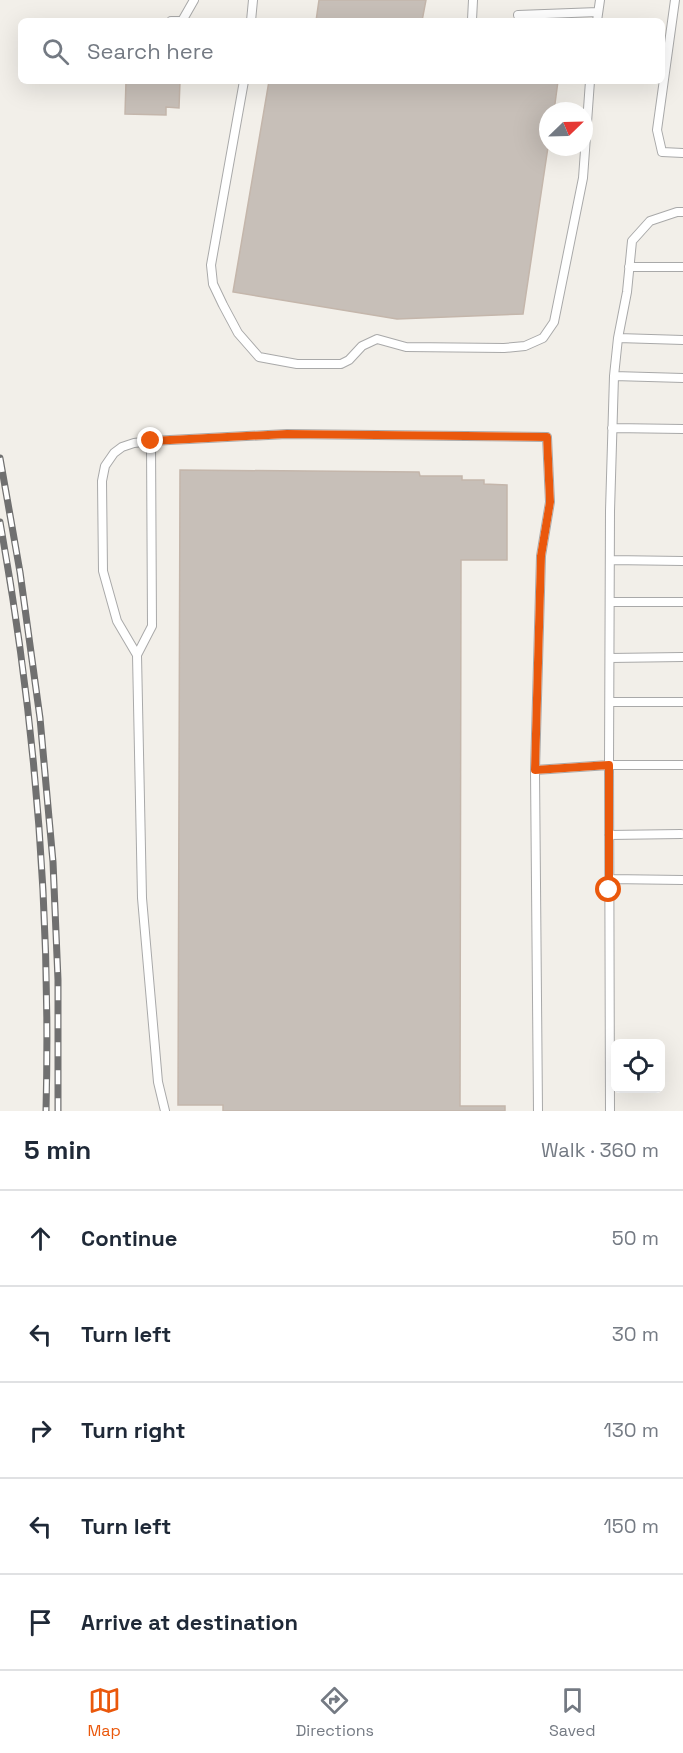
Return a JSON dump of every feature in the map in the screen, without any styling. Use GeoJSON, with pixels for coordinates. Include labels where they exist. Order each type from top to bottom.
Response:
{"type":"FeatureCollection","features":[{"type":"Feature","properties":{"kind":"lane"},"geometry":{"type":"LineString","coordinates":[[184,18],[194,0]]}},
{"type":"Feature","properties":{"kind":"lane"},"geometry":{"type":"LineString","coordinates":[[251,18],[253,0]]}},
{"type":"Feature","properties":{"kind":"lane"},"geometry":{"type":"LineString","coordinates":[[472,18],[473,0]]}},
{"type":"Feature","properties":{"kind":"lane"},"geometry":{"type":"LineString","coordinates":[[597,18],[600,0]]}},
{"type":"Feature","properties":{"kind":"lane"},"geometry":{"type":"LineString","coordinates":[[665,72],[675,0]]}},
{"type":"Feature","properties":{"kind":"lane"},"geometry":{"type":"LineString","coordinates":[[518,15],[598,12]]}},
{"type":"Feature","properties":{"kind":"lane"},"geometry":{"type":"LineString","coordinates":[[243,84],[211,265],[213,284],[238,333],[259,357],[297,364],[341,364],[349,360],[362,346],[376,339],[406,347],[504,348],[525,346],[543,338],[554,322],[583,178],[590,84]]}},
{"type":"Feature","properties":{"kind":"lane"},"geometry":{"type":"LineString","coordinates":[[663,84],[657,130],[662,152],[683,153]]}},
{"type":"Feature","properties":{"kind":"lane"},"geometry":{"type":"LineString","coordinates":[[610,1111],[610,560],[614,376],[632,241],[650,221],[683,212]]}},
{"type":"Feature","properties":{"kind":"lane"},"geometry":{"type":"LineString","coordinates":[[629,267],[683,267]]}},
{"type":"Feature","properties":{"kind":"lane"},"geometry":{"type":"LineString","coordinates":[[618,338],[683,340]]}},
{"type":"Feature","properties":{"kind":"lane"},"geometry":{"type":"LineString","coordinates":[[614,376],[683,378]]}},
{"type":"Feature","properties":{"kind":"lane"},"geometry":{"type":"LineString","coordinates":[[612,428],[683,429]]}},
{"type":"Feature","properties":{"kind":"lane"},"geometry":{"type":"LineString","coordinates":[[165,1111],[158,1082],[142,898],[136,655],[117,621],[103,571],[102,481],[105,466],[114,453],[128,445],[151,441],[287,434],[547,437],[550,502],[541,556],[535,770],[538,1111]]}},
{"type":"Feature","properties":{"kind":"lane"},"geometry":{"type":"LineString","coordinates":[[136,655],[152,626],[151,441]]}},
{"type":"Feature","properties":{"kind":"lane"},"geometry":{"type":"LineString","coordinates":[[610,560],[683,561]]}},
{"type":"Feature","properties":{"kind":"lane"},"geometry":{"type":"LineString","coordinates":[[610,602],[683,602]]}},
{"type":"Feature","properties":{"kind":"lane"},"geometry":{"type":"LineString","coordinates":[[610,658],[683,657]]}},
{"type":"Feature","properties":{"kind":"lane"},"geometry":{"type":"LineString","coordinates":[[610,702],[683,702]]}},
{"type":"Feature","properties":{"kind":"lane"},"geometry":{"type":"LineString","coordinates":[[535,770],[609,765],[683,765]]}},
{"type":"Feature","properties":{"kind":"lane"},"geometry":{"type":"LineString","coordinates":[[609,835],[681,834]]}},
{"type":"Feature","properties":{"kind":"lane"},"geometry":{"type":"LineString","coordinates":[[609,879],[683,880]]}},
{"type":"Feature","properties":{"kind":"building"},"geometry":{"type":"Polygon","coordinates":[[[319,0],[426,0],[423,18],[316,18],[319,0]]]}},
{"type":"Feature","properties":{"kind":"building"},"geometry":{"type":"Polygon","coordinates":[[[126,84],[180,84],[179,108],[166,107],[166,115],[125,114],[126,84]]]}},
{"type":"Feature","properties":{"kind":"building"},"geometry":{"type":"Polygon","coordinates":[[[268,84],[558,84],[555,102],[539,102],[539,156],[547,156],[523,314],[397,319],[233,292],[268,84]]]}},
{"type":"Feature","properties":{"kind":"building"},"geometry":{"type":"Polygon","coordinates":[[[180,470],[419,472],[420,476],[462,476],[462,480],[484,480],[484,484],[507,485],[507,560],[461,560],[460,1106],[505,1106],[505,1111],[223,1111],[223,1105],[178,1105],[180,470]]]}},
{"type":"Feature","properties":{"kind":"railway"},"geometry":{"type":"LineString","coordinates":[[0,458],[20,572],[40,718],[53,862],[58,980],[58,1111]]}},
{"type":"Feature","properties":{"kind":"railway"},"geometry":{"type":"LineString","coordinates":[[0,522],[23,668],[38,815],[46,963],[46,1111]]}},
{"type":"Feature","properties":{"kind":"route"},"geometry":{"type":"LineString","coordinates":[[151,441],[287,434],[547,437],[550,502],[541,556],[535,770],[609,765],[609,890]]}}]}
